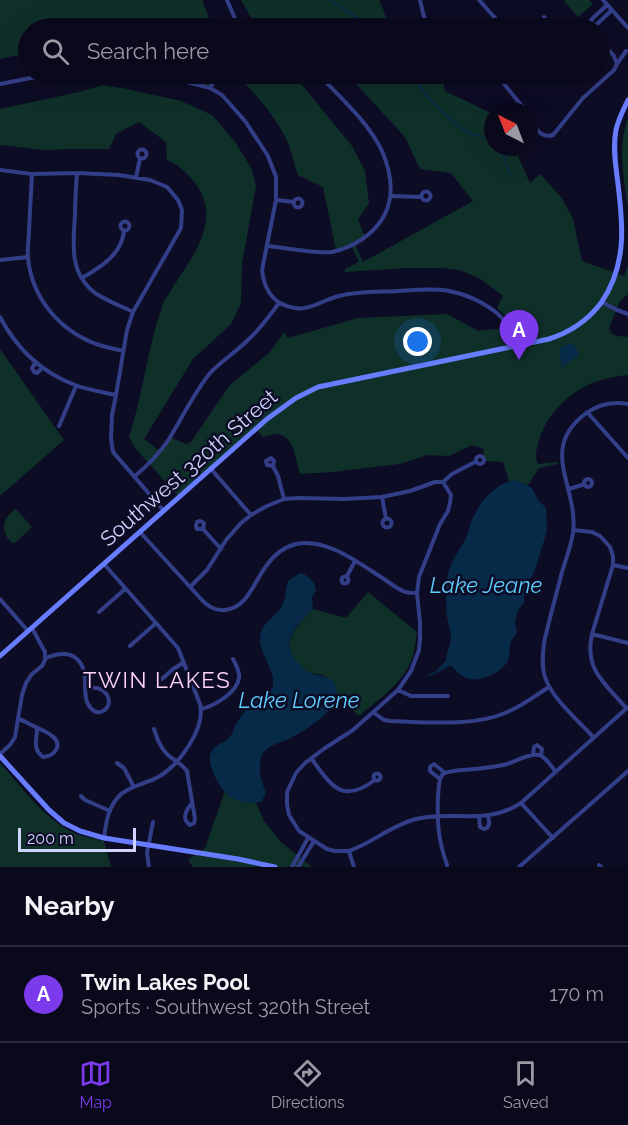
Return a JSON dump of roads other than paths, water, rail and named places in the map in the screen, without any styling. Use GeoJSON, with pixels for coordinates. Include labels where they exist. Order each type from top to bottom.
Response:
{"type":"FeatureCollection","features":[{"type":"Feature","properties":{"kind":"main road","name":"Southwest 320th Street"},"geometry":{"type":"LineString","coordinates":[[0,656],[278,410],[296,398],[318,387],[549,339],[569,331],[587,319],[616,282],[622,257],[622,217],[615,135],[628,100]]}},
{"type":"Feature","properties":{"kind":"main road"},"geometry":{"type":"LineString","coordinates":[[0,755],[44,806],[71,826],[92,835],[275,867]]}},
{"type":"Feature","properties":{"kind":"street"},"geometry":{"type":"LineString","coordinates":[[227,0],[235,18]]}},
{"type":"Feature","properties":{"kind":"street"},"geometry":{"type":"LineString","coordinates":[[420,0],[425,18]]}},
{"type":"Feature","properties":{"kind":"street"},"geometry":{"type":"LineString","coordinates":[[479,0],[494,18]]}},
{"type":"Feature","properties":{"kind":"street"},"geometry":{"type":"LineString","coordinates":[[603,0],[628,28]]}},
{"type":"Feature","properties":{"kind":"street"},"geometry":{"type":"LineString","coordinates":[[593,18],[607,5]]}},
{"type":"Feature","properties":{"kind":"street"},"geometry":{"type":"LineString","coordinates":[[603,18],[612,10]]}},
{"type":"Feature","properties":{"kind":"street"},"geometry":{"type":"LineString","coordinates":[[610,51],[617,64]]}},
{"type":"Feature","properties":{"kind":"street"},"geometry":{"type":"LineString","coordinates":[[610,74],[626,51]]}},
{"type":"Feature","properties":{"kind":"street"},"geometry":{"type":"LineString","coordinates":[[0,84],[18,80]]}},
{"type":"Feature","properties":{"kind":"street"},"geometry":{"type":"LineString","coordinates":[[195,84],[222,94],[245,121],[268,156],[276,177],[276,200],[262,270],[263,279],[271,296],[279,303],[298,309],[339,296],[360,293],[449,291],[481,302],[495,312],[508,325],[516,346]]}},
{"type":"Feature","properties":{"kind":"street"},"geometry":{"type":"LineString","coordinates":[[210,88],[212,84]]}},
{"type":"Feature","properties":{"kind":"street"},"geometry":{"type":"LineString","coordinates":[[268,246],[332,252],[365,237],[383,219],[389,207],[390,181],[382,153],[375,139],[327,84]]}},
{"type":"Feature","properties":{"kind":"street"},"geometry":{"type":"LineString","coordinates":[[504,84],[518,102]]}},
{"type":"Feature","properties":{"kind":"street"},"geometry":{"type":"LineString","coordinates":[[538,130],[544,136],[554,134],[583,98],[598,84]]}},
{"type":"Feature","properties":{"kind":"street"},"geometry":{"type":"LineString","coordinates":[[136,178],[140,158]]}},
{"type":"Feature","properties":{"kind":"street"},"geometry":{"type":"LineString","coordinates":[[0,170],[32,174],[77,172],[136,178],[161,183],[173,192],[178,200],[182,210],[181,228],[134,312],[127,330],[112,415],[111,445],[114,452],[164,510]]}},
{"type":"Feature","properties":{"kind":"street"},"geometry":{"type":"LineString","coordinates":[[77,172],[73,248],[77,268],[94,292],[134,312]]}},
{"type":"Feature","properties":{"kind":"street"},"geometry":{"type":"LineString","coordinates":[[32,174],[28,257],[40,297],[53,316],[71,331],[98,345],[123,351]]}},
{"type":"Feature","properties":{"kind":"street"},"geometry":{"type":"LineString","coordinates":[[391,196],[422,197]]}},
{"type":"Feature","properties":{"kind":"street"},"geometry":{"type":"LineString","coordinates":[[276,200],[294,202]]}},
{"type":"Feature","properties":{"kind":"street"},"geometry":{"type":"LineString","coordinates":[[82,278],[103,265],[116,253],[124,231]]}},
{"type":"Feature","properties":{"kind":"street"},"geometry":{"type":"LineString","coordinates":[[0,260],[28,257]]}},
{"type":"Feature","properties":{"kind":"street"},"geometry":{"type":"LineString","coordinates":[[602,302],[628,314]]}},
{"type":"Feature","properties":{"kind":"street"},"geometry":{"type":"LineString","coordinates":[[135,477],[160,452],[210,373],[262,326],[279,303]]}},
{"type":"Feature","properties":{"kind":"street"},"geometry":{"type":"LineString","coordinates":[[0,317],[15,340],[42,369],[76,386],[116,395]]}},
{"type":"Feature","properties":{"kind":"street"},"geometry":{"type":"LineString","coordinates":[[35,363],[32,368],[34,372],[40,372],[42,369]]}},
{"type":"Feature","properties":{"kind":"street"},"geometry":{"type":"LineString","coordinates":[[59,426],[76,386]]}},
{"type":"Feature","properties":{"kind":"street"},"geometry":{"type":"LineString","coordinates":[[593,737],[549,687],[544,675],[542,658],[573,530],[572,507],[562,462],[562,451],[569,430],[587,412],[606,403],[628,404]]}},
{"type":"Feature","properties":{"kind":"street"},"geometry":{"type":"LineString","coordinates":[[587,412],[628,458]]}},
{"type":"Feature","properties":{"kind":"street"},"geometry":{"type":"LineString","coordinates":[[190,587],[207,570],[234,531],[251,515],[267,506],[284,499],[382,497],[410,491],[435,482],[443,482],[452,474],[476,462]]}},
{"type":"Feature","properties":{"kind":"street"},"geometry":{"type":"LineString","coordinates":[[273,466],[284,499]]}},
{"type":"Feature","properties":{"kind":"street"},"geometry":{"type":"LineString","coordinates":[[211,469],[251,515]]}},
{"type":"Feature","properties":{"kind":"street"},"geometry":{"type":"LineString","coordinates":[[443,482],[451,495],[450,502],[419,577],[417,593],[420,623],[419,650],[411,671],[398,690],[374,712],[344,737],[311,758],[296,773],[287,792],[286,804],[289,815],[299,831],[327,849],[349,851],[405,822],[427,817],[479,816],[504,812],[521,803],[627,707],[598,676],[592,666],[589,651],[613,566],[611,549],[602,537],[592,532],[573,530]]}},
{"type":"Feature","properties":{"kind":"street"},"geometry":{"type":"LineString","coordinates":[[569,489],[585,484]]}},
{"type":"Feature","properties":{"kind":"street"},"geometry":{"type":"LineString","coordinates":[[382,497],[386,519]]}},
{"type":"Feature","properties":{"kind":"street"},"geometry":{"type":"LineString","coordinates":[[203,529],[221,549]]}},
{"type":"Feature","properties":{"kind":"street"},"geometry":{"type":"LineString","coordinates":[[140,532],[204,603],[213,609],[235,608],[244,601],[278,552],[296,544],[307,543],[338,551],[403,591],[417,593]]}},
{"type":"Feature","properties":{"kind":"street"},"geometry":{"type":"LineString","coordinates":[[347,576],[355,561]]}},
{"type":"Feature","properties":{"kind":"street"},"geometry":{"type":"LineString","coordinates":[[104,564],[178,648],[201,709],[198,728],[168,771],[155,779],[134,786],[121,795],[110,811],[104,838]]}},
{"type":"Feature","properties":{"kind":"street"},"geometry":{"type":"LineString","coordinates":[[613,566],[628,568]]}},
{"type":"Feature","properties":{"kind":"street"},"geometry":{"type":"LineString","coordinates":[[99,612],[125,589]]}},
{"type":"Feature","properties":{"kind":"street"},"geometry":{"type":"LineString","coordinates":[[0,599],[30,629],[45,652],[46,658],[24,686],[15,737],[0,755]]}},
{"type":"Feature","properties":{"kind":"street"},"geometry":{"type":"LineString","coordinates":[[130,646],[156,623]]}},
{"type":"Feature","properties":{"kind":"street"},"geometry":{"type":"LineString","coordinates":[[592,634],[628,643]]}},
{"type":"Feature","properties":{"kind":"street"},"geometry":{"type":"LineString","coordinates":[[46,658],[57,654],[67,654],[77,659],[85,671],[86,699],[89,706],[95,711],[103,711],[109,703],[106,694],[99,688],[86,688]]}},
{"type":"Feature","properties":{"kind":"street"},"geometry":{"type":"LineString","coordinates":[[201,709],[214,705],[237,685],[239,674],[233,659]]}},
{"type":"Feature","properties":{"kind":"street"},"geometry":{"type":"LineString","coordinates":[[162,679],[184,662]]}},
{"type":"Feature","properties":{"kind":"street"},"geometry":{"type":"LineString","coordinates":[[374,712],[390,721],[471,722],[508,712],[549,687]]}},
{"type":"Feature","properties":{"kind":"street"},"geometry":{"type":"LineString","coordinates":[[398,690],[411,696],[448,696]]}},
{"type":"Feature","properties":{"kind":"street"},"geometry":{"type":"LineString","coordinates":[[19,719],[51,734],[57,744],[56,750],[50,756],[43,757],[36,749],[37,728]]}},
{"type":"Feature","properties":{"kind":"street"},"geometry":{"type":"LineString","coordinates":[[154,729],[163,749],[187,770],[195,819],[190,825],[186,822],[185,816],[192,803]]}},
{"type":"Feature","properties":{"kind":"street"},"geometry":{"type":"LineString","coordinates":[[532,755],[537,745],[542,749],[541,756]]}},
{"type":"Feature","properties":{"kind":"street"},"geometry":{"type":"LineString","coordinates":[[447,865],[441,847],[437,817],[442,775],[434,764],[430,766],[430,771],[442,775],[451,770],[474,770],[505,764],[537,754],[555,771]]}},
{"type":"Feature","properties":{"kind":"street"},"geometry":{"type":"LineString","coordinates":[[311,758],[339,790],[352,791],[375,780]]}},
{"type":"Feature","properties":{"kind":"street"},"geometry":{"type":"LineString","coordinates":[[117,763],[124,768],[134,786]]}},
{"type":"Feature","properties":{"kind":"street"},"geometry":{"type":"LineString","coordinates":[[519,867],[627,773]]}},
{"type":"Feature","properties":{"kind":"street"},"geometry":{"type":"LineString","coordinates":[[81,796],[110,811]]}},
{"type":"Feature","properties":{"kind":"street"},"geometry":{"type":"LineString","coordinates":[[521,803],[553,838]]}},
{"type":"Feature","properties":{"kind":"street"},"geometry":{"type":"LineString","coordinates":[[479,816],[480,826],[484,829],[489,826],[488,815]]}},
{"type":"Feature","properties":{"kind":"street"},"geometry":{"type":"LineString","coordinates":[[149,867],[147,853],[153,822]]}},
{"type":"Feature","properties":{"kind":"street"},"geometry":{"type":"LineString","coordinates":[[292,867],[308,838]]}},
{"type":"Feature","properties":{"kind":"street"},"geometry":{"type":"LineString","coordinates":[[298,867],[314,841]]}},
{"type":"Feature","properties":{"kind":"street"},"geometry":{"type":"LineString","coordinates":[[349,851],[354,867]]}},
{"type":"Feature","properties":{"kind":"water"},"geometry":{"type":"Polygon","coordinates":[[[571,343],[579,355],[564,367],[559,349],[571,343]]]}},
{"type":"Feature","properties":{"kind":"water","name":"Lake Jeane"},"geometry":{"type":"Polygon","coordinates":[[[514,480],[532,488],[538,500],[546,508],[547,531],[534,573],[525,585],[524,603],[518,610],[515,622],[517,633],[510,644],[508,660],[496,673],[483,678],[466,678],[451,665],[428,676],[446,661],[451,639],[446,592],[448,573],[452,563],[466,538],[473,517],[487,496],[499,486],[514,480]]]}},
{"type":"Feature","properties":{"kind":"water","name":"Lake Lorene"},"geometry":{"type":"Polygon","coordinates":[[[300,573],[314,582],[316,591],[312,597],[313,609],[296,627],[290,640],[290,648],[292,655],[305,670],[333,681],[337,691],[336,700],[330,710],[311,726],[263,753],[260,771],[266,793],[262,801],[242,802],[230,797],[216,778],[210,761],[211,752],[230,737],[248,707],[272,689],[273,677],[261,646],[261,633],[265,624],[283,604],[288,581],[300,573]]]}},
{"type":"Feature","properties":{"kind":"waterway"},"geometry":{"type":"LineString","coordinates":[[330,0],[358,18]]}},
{"type":"Feature","properties":{"kind":"waterway"},"geometry":{"type":"LineString","coordinates":[[418,84],[428,98],[459,127],[484,138]]}},
{"type":"Feature","properties":{"kind":"waterway"},"geometry":{"type":"LineString","coordinates":[[504,156],[511,177]]}},
{"type":"Feature","properties":{"kind":"place","name":"Twin Lakes Pool"},"geometry":{"type":"Point","coordinates":[519,360]}},
{"type":"Feature","properties":{"kind":"district","name":"TWIN LAKES"},"geometry":{"type":"Point","coordinates":[157,680]}}]}
